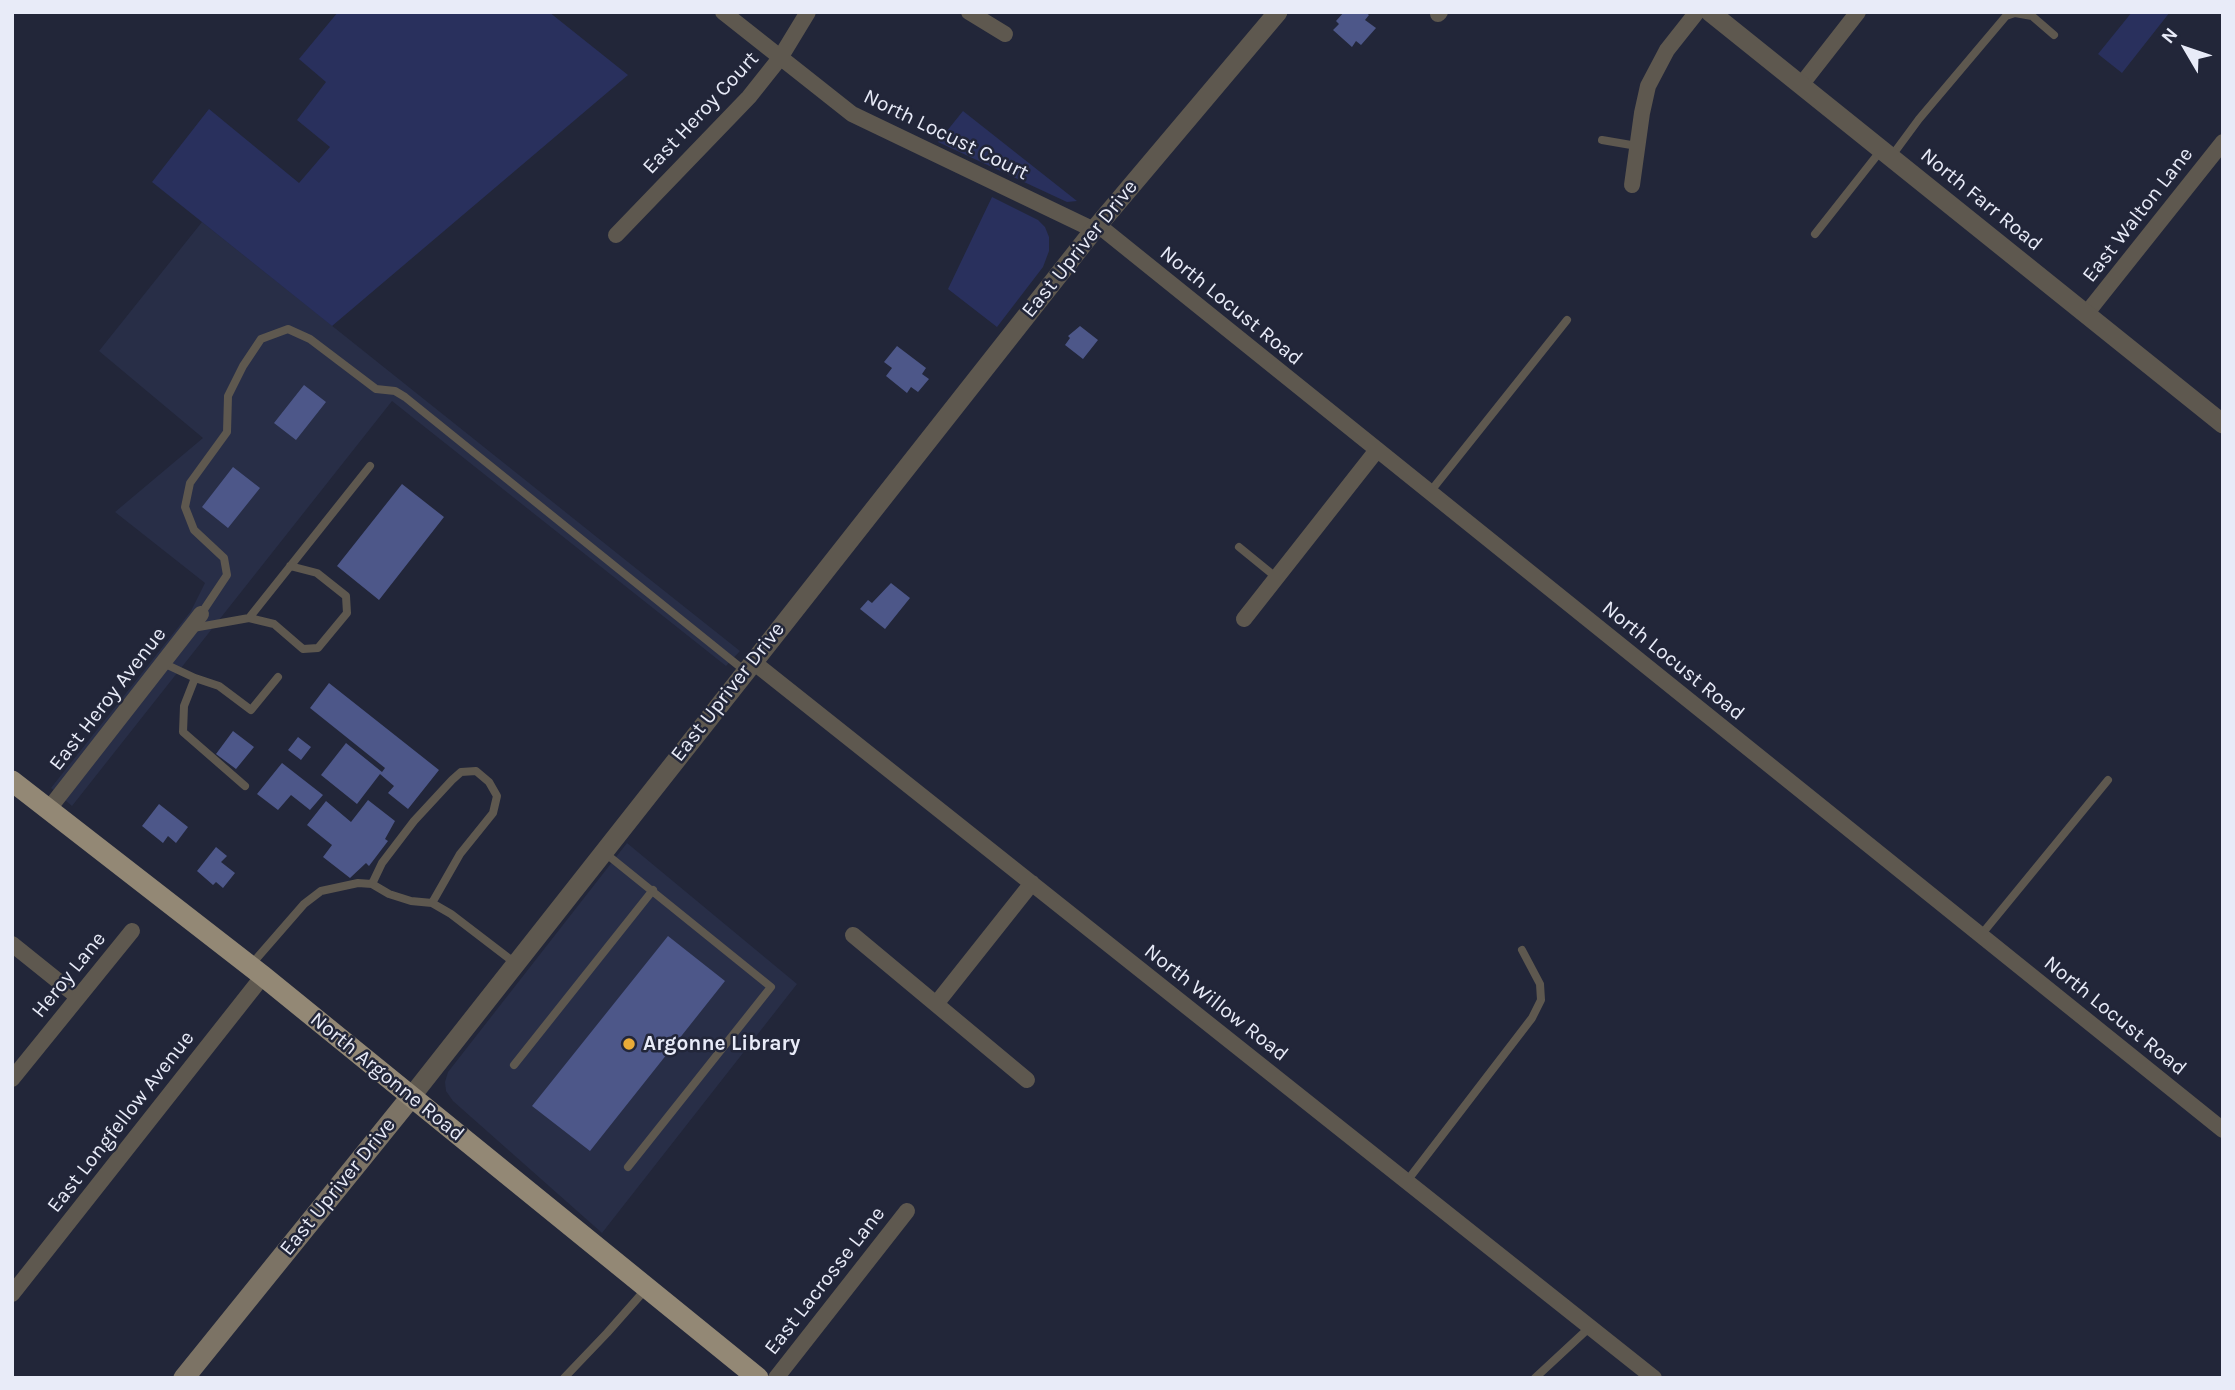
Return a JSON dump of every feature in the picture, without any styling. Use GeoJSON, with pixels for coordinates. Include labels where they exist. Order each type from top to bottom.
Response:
{"type":"FeatureCollection","features":[{"type":"Feature","properties":{"kind":"main road","name":"North Argonne Road"},"geometry":{"type":"LineString","coordinates":[[12,781],[256,971],[758,1378]]}},
{"type":"Feature","properties":{"kind":"main road","name":"East Upriver Drive"},"geometry":{"type":"LineString","coordinates":[[184,1378],[411,1097]]}},
{"type":"Feature","properties":{"kind":"street","name":"North Locust Court"},"geometry":{"type":"LineString","coordinates":[[723,12],[852,114],[1096,227]]}},
{"type":"Feature","properties":{"kind":"street","name":"East Heroy Court"},"geometry":{"type":"LineString","coordinates":[[616,235],[749,97],[780,58],[808,12]]}},
{"type":"Feature","properties":{"kind":"street","name":"East Upriver Drive"},"geometry":{"type":"LineString","coordinates":[[411,1097],[602,851],[1096,227],[1278,12]]}},
{"type":"Feature","properties":{"kind":"street"},"geometry":{"type":"LineString","coordinates":[[1632,185],[1648,86],[1667,50],[1698,12]]}},
{"type":"Feature","properties":{"kind":"street","name":"North Farr Road"},"geometry":{"type":"LineString","coordinates":[[1710,12],[2223,424]]}},
{"type":"Feature","properties":{"kind":"street"},"geometry":{"type":"LineString","coordinates":[[1801,85],[1858,12]]}},
{"type":"Feature","properties":{"kind":"street"},"geometry":{"type":"LineString","coordinates":[[974,14],[1006,34]]}},
{"type":"Feature","properties":{"kind":"street","name":"East Walton Lane"},"geometry":{"type":"LineString","coordinates":[[2086,314],[2223,142]]}},
{"type":"Feature","properties":{"kind":"street","name":"North Locust Road"},"geometry":{"type":"LineString","coordinates":[[1096,227],[2223,1130]]}},
{"type":"Feature","properties":{"kind":"street"},"geometry":{"type":"LineString","coordinates":[[1244,619],[1377,450]]}},
{"type":"Feature","properties":{"kind":"street","name":"East Heroy Avenue"},"geometry":{"type":"LineString","coordinates":[[48,810],[201,614]]}},
{"type":"Feature","properties":{"kind":"street","name":"North Willow Road"},"geometry":{"type":"LineString","coordinates":[[749,666],[1032,883],[1654,1378]]}},
{"type":"Feature","properties":{"kind":"street"},"geometry":{"type":"LineString","coordinates":[[936,1004],[1032,883]]}},
{"type":"Feature","properties":{"kind":"street","name":"Heroy Lane"},"geometry":{"type":"LineString","coordinates":[[12,1079],[132,931]]}},
{"type":"Feature","properties":{"kind":"street"},"geometry":{"type":"LineString","coordinates":[[853,935],[1027,1080]]}},
{"type":"Feature","properties":{"kind":"street"},"geometry":{"type":"LineString","coordinates":[[12,944],[78,997]]}},
{"type":"Feature","properties":{"kind":"street","name":"East Longfellow Avenue"},"geometry":{"type":"LineString","coordinates":[[12,1294],[256,971]]}},
{"type":"Feature","properties":{"kind":"street","name":"East Lacrosse Lane"},"geometry":{"type":"LineString","coordinates":[[776,1378],[907,1211]]}},
{"type":"Feature","properties":{"kind":"lane"},"geometry":{"type":"LineString","coordinates":[[1815,234],[2007,16],[2015,13],[2032,16],[2054,35]]}},
{"type":"Feature","properties":{"kind":"lane"},"geometry":{"type":"LineString","coordinates":[[1602,140],[1637,146]]}},
{"type":"Feature","properties":{"kind":"lane"},"geometry":{"type":"LineString","coordinates":[[1430,492],[1567,320]]}},
{"type":"Feature","properties":{"kind":"lane"},"geometry":{"type":"LineString","coordinates":[[201,614],[227,575],[224,558],[194,530],[185,507],[190,483],[227,432],[228,396],[243,366],[261,339],[288,329],[310,339],[376,388],[396,391],[405,397],[749,666]]}},
{"type":"Feature","properties":{"kind":"lane"},"geometry":{"type":"LineString","coordinates":[[249,618],[370,466]]}},
{"type":"Feature","properties":{"kind":"lane"},"geometry":{"type":"LineString","coordinates":[[1239,547],[1277,578]]}},
{"type":"Feature","properties":{"kind":"lane"},"geometry":{"type":"LineString","coordinates":[[190,628],[249,618],[274,624],[303,649],[318,648],[347,613],[346,596],[317,573],[290,566]]}},
{"type":"Feature","properties":{"kind":"lane"},"geometry":{"type":"LineString","coordinates":[[163,663],[195,678],[219,685],[251,710],[278,677]]}},
{"type":"Feature","properties":{"kind":"lane"},"geometry":{"type":"LineString","coordinates":[[195,678],[184,706],[183,732],[245,786]]}},
{"type":"Feature","properties":{"kind":"lane"},"geometry":{"type":"LineString","coordinates":[[372,884],[382,863],[414,821],[461,772],[476,771],[489,782],[497,796],[493,813],[460,854],[432,903]]}},
{"type":"Feature","properties":{"kind":"lane"},"geometry":{"type":"LineString","coordinates":[[1981,935],[2108,780]]}},
{"type":"Feature","properties":{"kind":"lane"},"geometry":{"type":"LineString","coordinates":[[602,851],[771,987],[628,1167]]}},
{"type":"Feature","properties":{"kind":"lane"},"geometry":{"type":"LineString","coordinates":[[256,971],[304,904],[321,891],[349,884],[372,884],[389,894],[411,901],[432,903],[451,914],[515,963]]}},
{"type":"Feature","properties":{"kind":"lane"},"geometry":{"type":"LineString","coordinates":[[514,1065],[653,890]]}},
{"type":"Feature","properties":{"kind":"lane"},"geometry":{"type":"LineString","coordinates":[[1407,1181],[1532,1018],[1541,1000],[1540,984],[1522,950]]}},
{"type":"Feature","properties":{"kind":"lane"},"geometry":{"type":"LineString","coordinates":[[564,1378],[647,1287]]}},
{"type":"Feature","properties":{"kind":"lane"},"geometry":{"type":"LineString","coordinates":[[1535,1378],[1590,1327]]}},
{"type":"Feature","properties":{"kind":"shaded area"},"geometry":{"type":"Polygon","coordinates":[[[338,12],[549,12],[628,75],[332,326],[152,182],[209,109],[299,183],[330,147],[297,120],[326,82],[299,59],[338,12]]]}},
{"type":"Feature","properties":{"kind":"shaded area"},"geometry":{"type":"Polygon","coordinates":[[[2132,12],[2170,12],[2122,73],[2098,54],[2132,12]]]}},
{"type":"Feature","properties":{"kind":"shaded area"},"geometry":{"type":"Polygon","coordinates":[[[963,111],[1077,201],[1067,202],[938,142],[963,111]]]}},
{"type":"Feature","properties":{"kind":"shaded area"},"geometry":{"type":"Polygon","coordinates":[[[992,197],[1038,220],[1049,237],[1049,251],[1043,267],[997,327],[948,289],[992,197]]]}},
{"type":"Feature","properties":{"kind":"shaded area"},"geometry":{"type":"Polygon","coordinates":[[[202,222],[740,651],[726,666],[392,401],[72,806],[51,788],[191,611],[205,583],[115,512],[203,438],[99,351],[202,222]]]}},
{"type":"Feature","properties":{"kind":"shaded area"},"geometry":{"type":"Polygon","coordinates":[[[627,843],[797,984],[602,1233],[453,1101],[446,1091],[445,1082],[448,1072],[627,843]]]}},
{"type":"Feature","properties":{"kind":"building"},"geometry":{"type":"Polygon","coordinates":[[[1344,12],[1365,12],[1369,15],[1365,20],[1376,28],[1361,45],[1356,41],[1352,47],[1333,30],[1339,24],[1336,21],[1344,12]]]}},
{"type":"Feature","properties":{"kind":"building"},"geometry":{"type":"Polygon","coordinates":[[[1080,326],[1098,340],[1083,359],[1065,345],[1070,338],[1068,336],[1080,326]]]}},
{"type":"Feature","properties":{"kind":"building"},"geometry":{"type":"Polygon","coordinates":[[[897,346],[926,368],[922,374],[929,379],[918,392],[911,387],[907,393],[886,376],[892,368],[884,362],[897,346]]]}},
{"type":"Feature","properties":{"kind":"building"},"geometry":{"type":"Polygon","coordinates":[[[304,385],[326,402],[296,440],[274,423],[304,385]]]}},
{"type":"Feature","properties":{"kind":"building"},"geometry":{"type":"Polygon","coordinates":[[[233,467],[260,488],[228,528],[202,507],[233,467]]]}},
{"type":"Feature","properties":{"kind":"building"},"geometry":{"type":"Polygon","coordinates":[[[402,484],[444,517],[379,600],[337,566],[402,484]]]}},
{"type":"Feature","properties":{"kind":"building"},"geometry":{"type":"Polygon","coordinates":[[[891,583],[910,598],[885,629],[860,609],[868,600],[872,603],[891,583]]]}},
{"type":"Feature","properties":{"kind":"building"},"geometry":{"type":"Polygon","coordinates":[[[329,683],[439,770],[408,809],[388,793],[394,786],[380,774],[357,804],[321,775],[346,743],[382,772],[385,768],[310,708],[329,683]]]}},
{"type":"Feature","properties":{"kind":"building"},"geometry":{"type":"Polygon","coordinates":[[[233,731],[254,747],[236,769],[216,754],[233,731]]]}},
{"type":"Feature","properties":{"kind":"building"},"geometry":{"type":"Polygon","coordinates":[[[298,737],[311,747],[301,760],[288,750],[298,737]]]}},
{"type":"Feature","properties":{"kind":"building"},"geometry":{"type":"Polygon","coordinates":[[[282,763],[323,795],[310,810],[291,795],[278,810],[257,794],[282,763]]]}},
{"type":"Feature","properties":{"kind":"building"},"geometry":{"type":"Polygon","coordinates":[[[368,800],[395,821],[385,839],[388,841],[369,866],[366,863],[350,878],[323,857],[332,845],[307,825],[326,801],[351,822],[368,800]]]}},
{"type":"Feature","properties":{"kind":"building"},"geometry":{"type":"Polygon","coordinates":[[[159,804],[188,827],[176,843],[168,836],[163,843],[142,826],[159,804]]]}},
{"type":"Feature","properties":{"kind":"building"},"geometry":{"type":"Polygon","coordinates":[[[216,847],[227,856],[221,862],[235,873],[223,888],[216,882],[213,885],[197,871],[216,847]]]}},
{"type":"Feature","properties":{"kind":"building","name":"Argonne Library"},"geometry":{"type":"Polygon","coordinates":[[[668,936],[725,981],[590,1151],[532,1106],[668,936]]]}},
{"type":"Feature","properties":{"kind":"place","name":"Argonne Library"},"geometry":{"type":"Point","coordinates":[629,1044]}}]}
